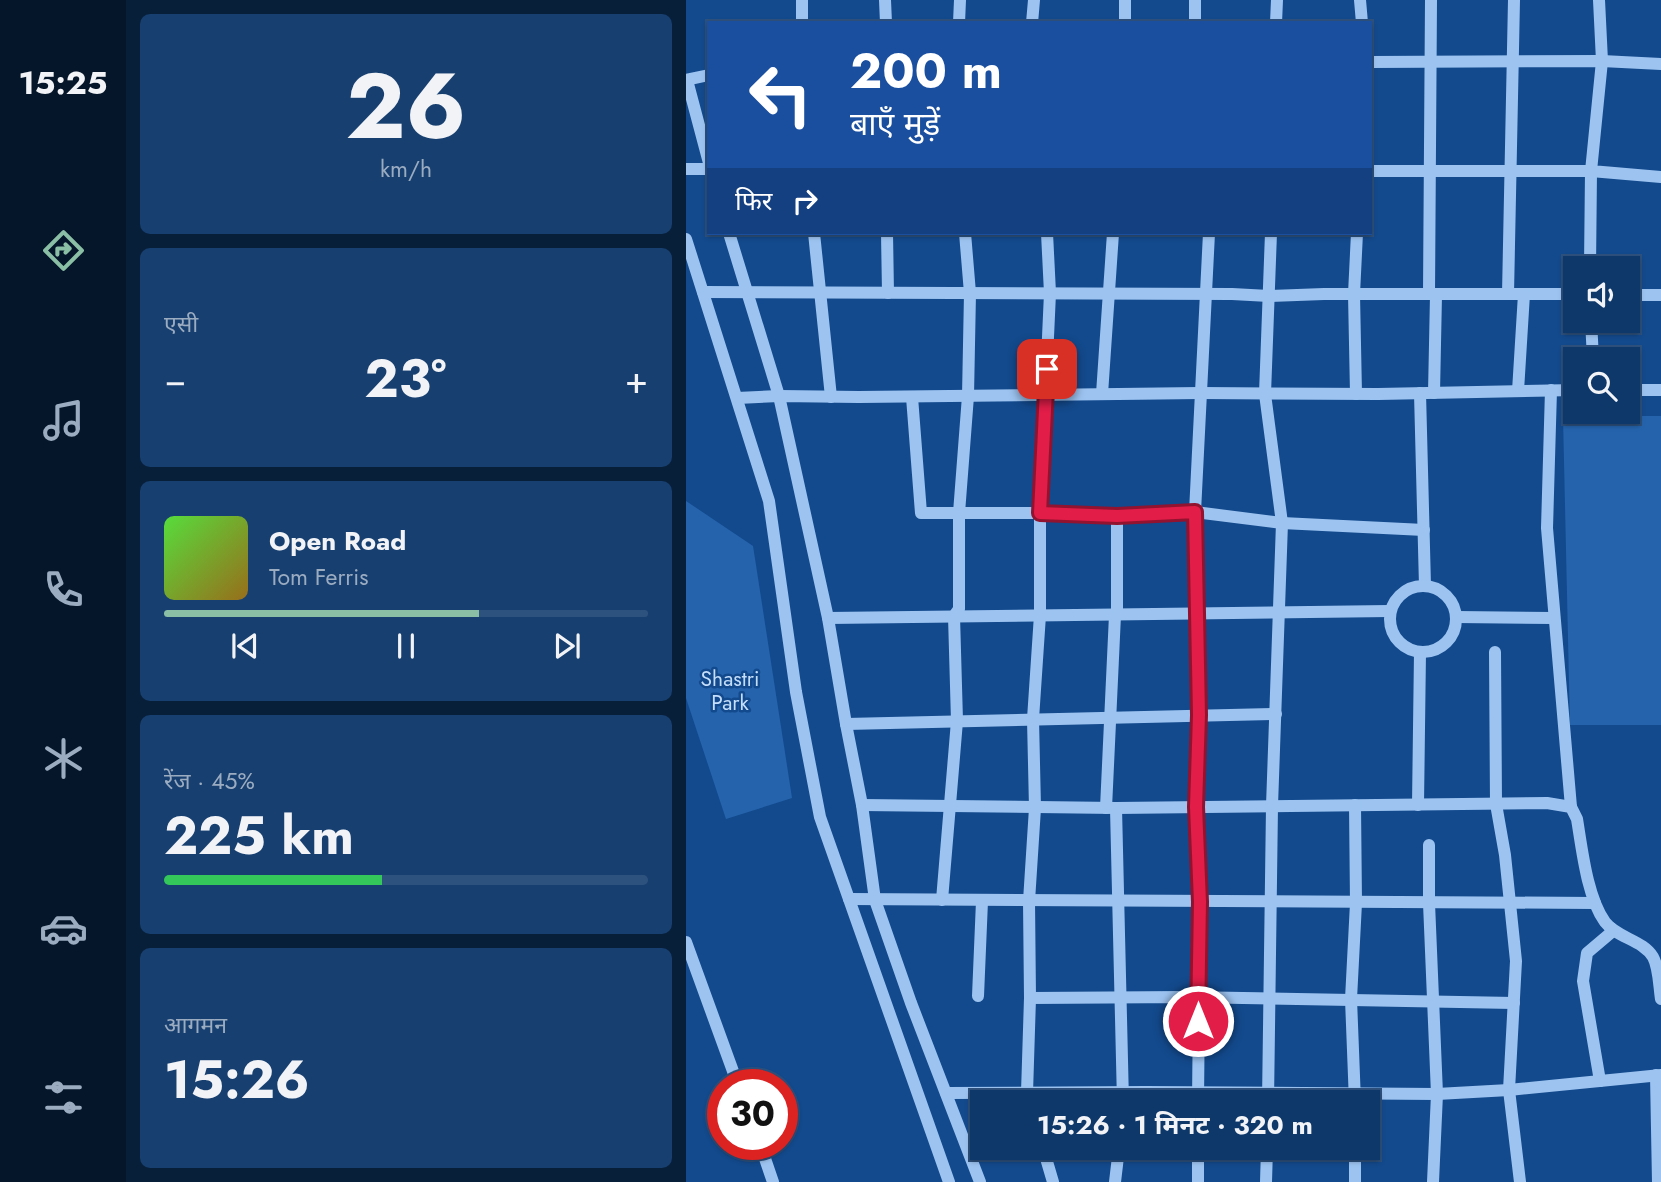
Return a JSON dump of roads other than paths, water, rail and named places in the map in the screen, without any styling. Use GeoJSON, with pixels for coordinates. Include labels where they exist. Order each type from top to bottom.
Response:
{"type":"FeatureCollection","features":[{"type":"Feature","properties":{"kind":"street"},"geometry":{"type":"LineString","coordinates":[[802,0],[802,21]]}},
{"type":"Feature","properties":{"kind":"street"},"geometry":{"type":"LineString","coordinates":[[885,0],[886,21]]}},
{"type":"Feature","properties":{"kind":"street"},"geometry":{"type":"LineString","coordinates":[[960,0],[960,21]]}},
{"type":"Feature","properties":{"kind":"street"},"geometry":{"type":"LineString","coordinates":[[1032,21],[1034,0]]}},
{"type":"Feature","properties":{"kind":"street"},"geometry":{"type":"LineString","coordinates":[[1125,0],[1125,21]]}},
{"type":"Feature","properties":{"kind":"street"},"geometry":{"type":"LineString","coordinates":[[1195,0],[1195,21]]}},
{"type":"Feature","properties":{"kind":"street"},"geometry":{"type":"LineString","coordinates":[[1276,21],[1277,0]]}},
{"type":"Feature","properties":{"kind":"street"},"geometry":{"type":"LineString","coordinates":[[1360,0],[1362,21]]}},
{"type":"Feature","properties":{"kind":"street"},"geometry":{"type":"LineString","coordinates":[[1431,0],[1429,171],[1434,393]]}},
{"type":"Feature","properties":{"kind":"street"},"geometry":{"type":"LineString","coordinates":[[1508,294],[1514,0]]}},
{"type":"Feature","properties":{"kind":"street"},"geometry":{"type":"LineString","coordinates":[[1590,256],[1591,171],[1602,61],[1599,0]]}},
{"type":"Feature","properties":{"kind":"street"},"geometry":{"type":"LineString","coordinates":[[1372,62],[1602,61],[1661,64]]}},
{"type":"Feature","properties":{"kind":"street"},"geometry":{"type":"LineString","coordinates":[[707,75],[686,80],[707,156]]}},
{"type":"Feature","properties":{"kind":"street"},"geometry":{"type":"LineString","coordinates":[[686,169],[707,169]]}},
{"type":"Feature","properties":{"kind":"street"},"geometry":{"type":"LineString","coordinates":[[1372,171],[1591,171],[1661,177]]}},
{"type":"Feature","properties":{"kind":"street"},"geometry":{"type":"LineString","coordinates":[[730,235],[779,396],[828,618],[862,805],[875,900],[980,1182]]}},
{"type":"Feature","properties":{"kind":"street"},"geometry":{"type":"LineString","coordinates":[[814,235],[831,397]]}},
{"type":"Feature","properties":{"kind":"street"},"geometry":{"type":"LineString","coordinates":[[887,235],[888,293]]}},
{"type":"Feature","properties":{"kind":"street"},"geometry":{"type":"LineString","coordinates":[[942,900],[957,721],[954,616],[959,609],[959,513],[968,396],[970,293],[965,235]]}},
{"type":"Feature","properties":{"kind":"street"},"geometry":{"type":"LineString","coordinates":[[1029,1090],[1029,901],[1035,808],[1033,719],[1040,615],[1040,513],[1050,293],[1047,235]]}},
{"type":"Feature","properties":{"kind":"street"},"geometry":{"type":"LineString","coordinates":[[1102,394],[1113,235]]}},
{"type":"Feature","properties":{"kind":"street"},"geometry":{"type":"LineString","coordinates":[[1198,1090],[1200,902],[1196,807],[1199,715],[1195,512],[1209,235]]}},
{"type":"Feature","properties":{"kind":"street"},"geometry":{"type":"LineString","coordinates":[[1268,1090],[1272,806],[1282,523],[1265,394],[1270,235]]}},
{"type":"Feature","properties":{"kind":"street"},"geometry":{"type":"LineString","coordinates":[[1356,394],[1354,294],[1357,235]]}},
{"type":"Feature","properties":{"kind":"street"},"geometry":{"type":"LineString","coordinates":[[686,239],[769,501],[796,692],[820,817],[949,1182]]}},
{"type":"Feature","properties":{"kind":"street"},"geometry":{"type":"LineString","coordinates":[[703,292],[1207,293],[1269,296],[1563,294]]}},
{"type":"Feature","properties":{"kind":"street"},"geometry":{"type":"LineString","coordinates":[[1518,391],[1524,294]]}},
{"type":"Feature","properties":{"kind":"street"},"geometry":{"type":"LineString","coordinates":[[1640,295],[1661,295]]}},
{"type":"Feature","properties":{"kind":"street"},"geometry":{"type":"LineString","coordinates":[[1551,390],[1547,514],[1553,618],[1571,807],[1577,818],[1595,903],[1612,929],[1650,953],[1655,960],[1661,999]]}},
{"type":"Feature","properties":{"kind":"street"},"geometry":{"type":"LineString","coordinates":[[737,398],[1563,390]]}},
{"type":"Feature","properties":{"kind":"street"},"geometry":{"type":"LineString","coordinates":[[1640,390],[1661,390]]}},
{"type":"Feature","properties":{"kind":"street"},"geometry":{"type":"LineString","coordinates":[[1420,393],[1425,586]]}},
{"type":"Feature","properties":{"kind":"street"},"geometry":{"type":"LineString","coordinates":[[912,397],[921,513],[1117,516],[1195,512],[1282,523],[1424,530]]}},
{"type":"Feature","properties":{"kind":"street"},"geometry":{"type":"LineString","coordinates":[[1117,516],[1117,614],[1110,718],[1123,1090]]}},
{"type":"Feature","properties":{"kind":"street"},"geometry":{"type":"LineString","coordinates":[[1425,586],[1435,588],[1449,599],[1456,617],[1455,626],[1446,642],[1438,648],[1420,652],[1396,638],[1390,621],[1390,611],[1407,589],[1425,586]]}},
{"type":"Feature","properties":{"kind":"street"},"geometry":{"type":"LineString","coordinates":[[828,618],[1390,611]]}},
{"type":"Feature","properties":{"kind":"street"},"geometry":{"type":"LineString","coordinates":[[1456,617],[1553,618]]}},
{"type":"Feature","properties":{"kind":"street"},"geometry":{"type":"LineString","coordinates":[[1418,805],[1420,652]]}},
{"type":"Feature","properties":{"kind":"street"},"geometry":{"type":"LineString","coordinates":[[1495,652],[1496,803],[1516,961],[1509,1090],[1520,1182]]}},
{"type":"Feature","properties":{"kind":"street"},"geometry":{"type":"LineString","coordinates":[[846,724],[1276,714]]}},
{"type":"Feature","properties":{"kind":"street"},"geometry":{"type":"LineString","coordinates":[[862,805],[1111,808],[1547,803],[1571,807]]}},
{"type":"Feature","properties":{"kind":"street"},"geometry":{"type":"LineString","coordinates":[[1355,805],[1356,903],[1351,999],[1355,1090]]}},
{"type":"Feature","properties":{"kind":"street"},"geometry":{"type":"LineString","coordinates":[[1429,845],[1437,1094],[1433,1182]]}},
{"type":"Feature","properties":{"kind":"street"},"geometry":{"type":"LineString","coordinates":[[849,899],[1595,903]]}},
{"type":"Feature","properties":{"kind":"street"},"geometry":{"type":"LineString","coordinates":[[978,996],[982,901]]}},
{"type":"Feature","properties":{"kind":"street"},"geometry":{"type":"LineString","coordinates":[[1600,1081],[1583,981],[1587,953],[1612,929]]}},
{"type":"Feature","properties":{"kind":"street"},"geometry":{"type":"LineString","coordinates":[[686,942],[732,1069]]}},
{"type":"Feature","properties":{"kind":"street"},"geometry":{"type":"LineString","coordinates":[[1030,998],[1351,999],[1514,1003]]}},
{"type":"Feature","properties":{"kind":"street"},"geometry":{"type":"LineString","coordinates":[[1380,1097],[1509,1090],[1659,1075],[1658,1182]]}},
{"type":"Feature","properties":{"kind":"street"},"geometry":{"type":"LineString","coordinates":[[946,1093],[970,1094]]}},
{"type":"Feature","properties":{"kind":"street"},"geometry":{"type":"LineString","coordinates":[[766,1160],[774,1182]]}},
{"type":"Feature","properties":{"kind":"street"},"geometry":{"type":"LineString","coordinates":[[1047,1160],[1053,1182]]}},
{"type":"Feature","properties":{"kind":"street"},"geometry":{"type":"LineString","coordinates":[[1115,1182],[1118,1160]]}},
{"type":"Feature","properties":{"kind":"street"},"geometry":{"type":"LineString","coordinates":[[1198,1160],[1198,1182]]}},
{"type":"Feature","properties":{"kind":"street"},"geometry":{"type":"LineString","coordinates":[[1266,1182],[1267,1160]]}},
{"type":"Feature","properties":{"kind":"street"},"geometry":{"type":"LineString","coordinates":[[1355,1160],[1355,1182]]}},
{"type":"Feature","properties":{"kind":"park label","name":"Shastri Park"},"geometry":{"type":"Point","coordinates":[730,691]}}]}
